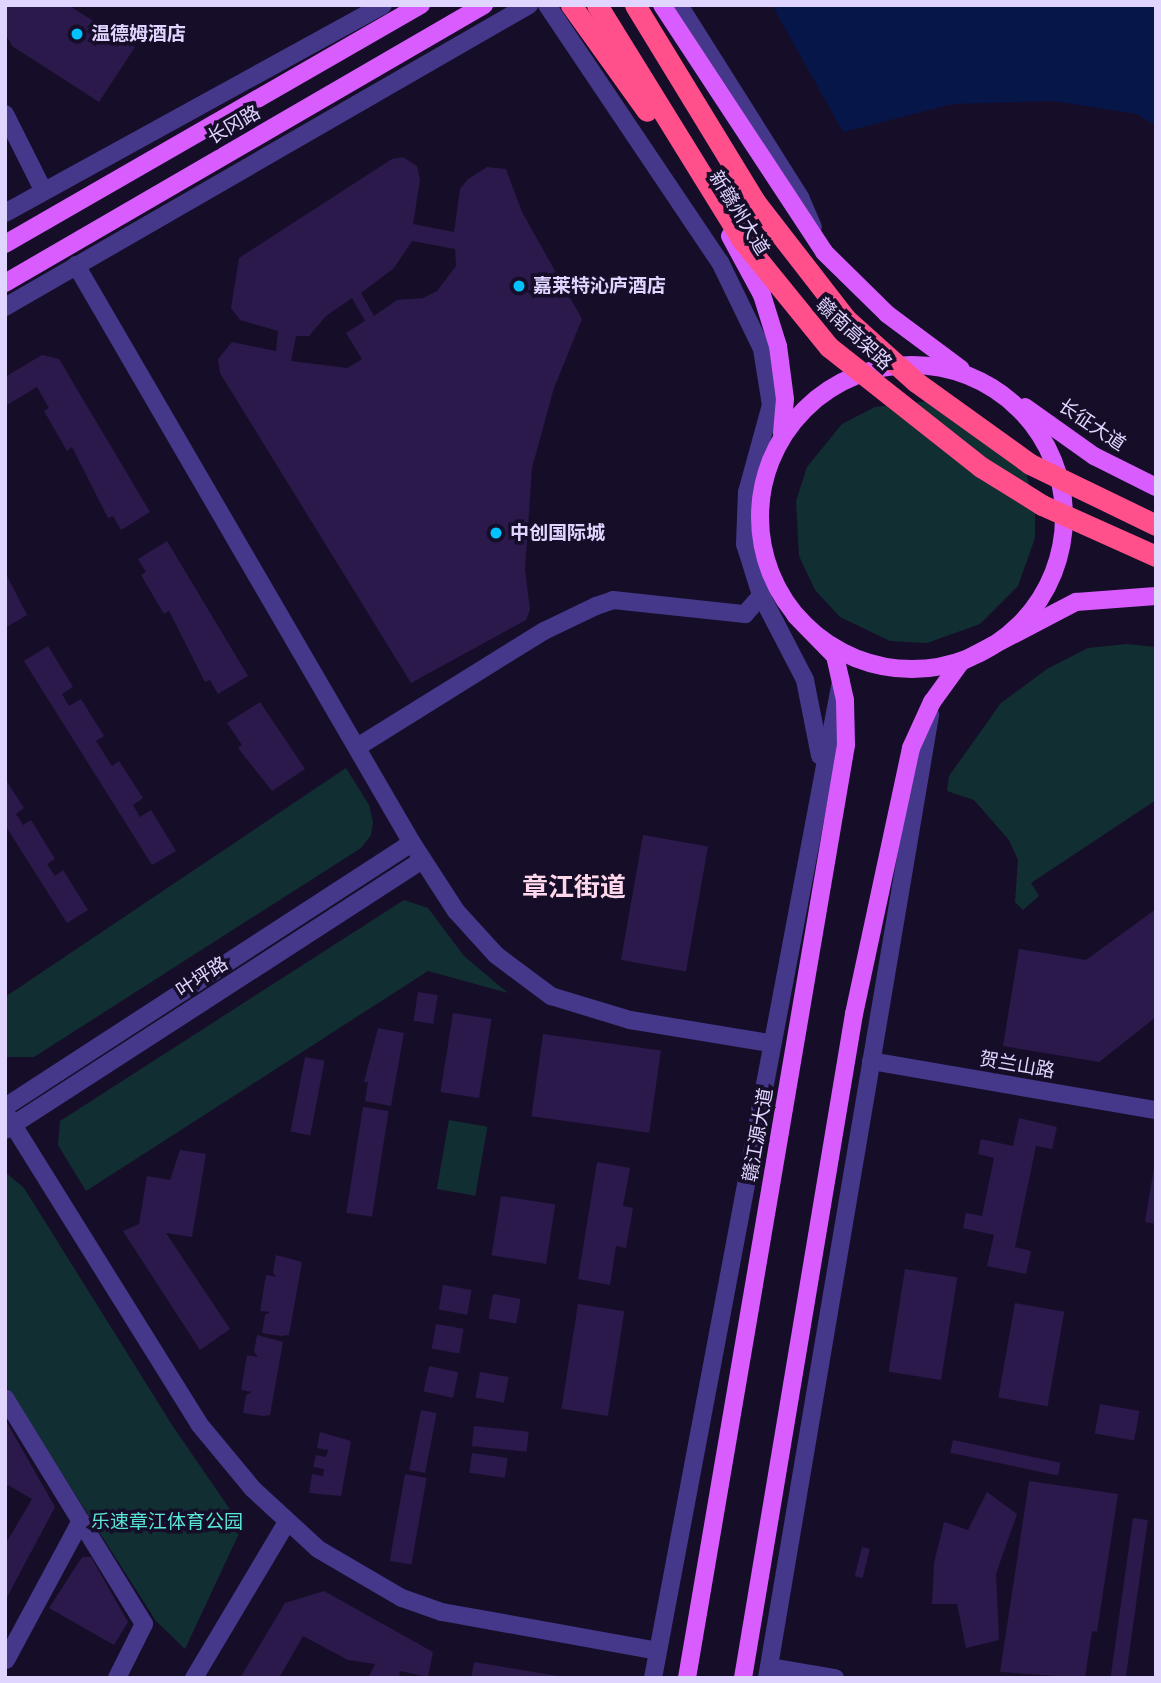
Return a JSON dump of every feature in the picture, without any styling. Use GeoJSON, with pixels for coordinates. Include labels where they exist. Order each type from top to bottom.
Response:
{"type":"FeatureCollection","features":[{"type":"Feature","properties":{"kind":"highway"},"geometry":{"type":"LineString","coordinates":[[570,5],[742,240]]}},
{"type":"Feature","properties":{"kind":"highway","name":"赣南高架路"},"geometry":{"type":"LineString","coordinates":[[597,5],[742,240],[829,347],[929,430],[1042,505],[1156,556]]}},
{"type":"Feature","properties":{"kind":"highway","name":"赣南高架路"},"geometry":{"type":"LineString","coordinates":[[635,5],[756,204],[846,318],[916,382],[1030,464],[1156,525]]}},
{"type":"Feature","properties":{"kind":"main road","name":"长冈路"},"geometry":{"type":"LineString","coordinates":[[5,244],[421,5]]}},
{"type":"Feature","properties":{"kind":"main road","name":"长冈路"},"geometry":{"type":"LineString","coordinates":[[5,283],[484,5]]}},
{"type":"Feature","properties":{"kind":"main road","name":"新赣州大道"},"geometry":{"type":"LineString","coordinates":[[584,5],[762,295],[778,346],[785,399],[785,426],[769,465]]}},
{"type":"Feature","properties":{"kind":"main road"},"geometry":{"type":"LineString","coordinates":[[662,5],[824,252],[887,314],[967,374],[1007,397],[1043,438],[1062,491],[1064,518],[1061,546],[1041,598],[1004,639]]}},
{"type":"Feature","properties":{"kind":"main road"},"geometry":{"type":"LineString","coordinates":[[967,374],[908,364],[849,378],[800,413],[769,465],[760,523],[774,581],[795,615],[815,635],[866,663],[923,670],[979,654]]}},
{"type":"Feature","properties":{"kind":"main road","name":"长征大道"},"geometry":{"type":"LineString","coordinates":[[1007,397],[1094,456],[1156,487]]}},
{"type":"Feature","properties":{"kind":"main road"},"geometry":{"type":"LineString","coordinates":[[743,1678],[854,1014],[904,772],[932,702],[961,662],[1076,602],[1156,596]]}},
{"type":"Feature","properties":{"kind":"main road","name":"赣江源大道"},"geometry":{"type":"LineString","coordinates":[[687,1678],[844,768],[847,722],[841,677],[835,656],[795,615]]}},
{"type":"Feature","properties":{"kind":"street"},"geometry":{"type":"LineString","coordinates":[[5,213],[383,5]]}},
{"type":"Feature","properties":{"kind":"street"},"geometry":{"type":"LineString","coordinates":[[5,307],[529,5]]}},
{"type":"Feature","properties":{"kind":"street"},"geometry":{"type":"LineString","coordinates":[[547,5],[720,262],[762,349],[771,405],[751,471],[745,518],[750,570],[806,680],[814,713],[821,780]]}},
{"type":"Feature","properties":{"kind":"street"},"geometry":{"type":"LineString","coordinates":[[679,5],[800,197],[824,252]]}},
{"type":"Feature","properties":{"kind":"street"},"geometry":{"type":"LineString","coordinates":[[5,114],[43,190]]}},
{"type":"Feature","properties":{"kind":"street"},"geometry":{"type":"LineString","coordinates":[[76,265],[359,746],[412,843],[456,911],[496,955],[551,996],[630,1020],[769,1043]]}},
{"type":"Feature","properties":{"kind":"street"},"geometry":{"type":"LineString","coordinates":[[359,746],[544,631],[596,606],[613,600],[745,614],[774,581]]}},
{"type":"Feature","properties":{"kind":"street"},"geometry":{"type":"LineString","coordinates":[[653,1678],[769,1043],[841,677]]}},
{"type":"Feature","properties":{"kind":"street"},"geometry":{"type":"LineString","coordinates":[[835,1678],[768,1672],[932,702]]}},
{"type":"Feature","properties":{"kind":"street","name":"叶坪路"},"geometry":{"type":"LineString","coordinates":[[8,1118],[412,843]]}},
{"type":"Feature","properties":{"kind":"street","name":"叶坪路"},"geometry":{"type":"LineString","coordinates":[[8,1118],[422,860]]}},
{"type":"Feature","properties":{"kind":"street","name":"贺兰山路"},"geometry":{"type":"LineString","coordinates":[[871,1061],[1156,1110]]}},
{"type":"Feature","properties":{"kind":"street"},"geometry":{"type":"LineString","coordinates":[[8,1118],[199,1424],[253,1489],[318,1549],[402,1598],[473,1619],[658,1651]]}},
{"type":"Feature","properties":{"kind":"street"},"geometry":{"type":"LineString","coordinates":[[5,1398],[144,1624],[117,1678]]}},
{"type":"Feature","properties":{"kind":"street"},"geometry":{"type":"LineString","coordinates":[[6,1660],[81,1521]]}},
{"type":"Feature","properties":{"kind":"street"},"geometry":{"type":"LineString","coordinates":[[194,1678],[287,1522]]}},
{"type":"Feature","properties":{"kind":"green space"},"geometry":{"type":"Polygon","coordinates":[[[929,401],[1025,470],[1035,503],[1035,538],[1018,586],[980,624],[927,643],[890,641],[840,617],[815,590],[799,556],[796,501],[807,467],[842,424],[875,407],[929,401]]]}},
{"type":"Feature","properties":{"kind":"green space"},"geometry":{"type":"Polygon","coordinates":[[[1127,644],[1156,647],[1156,800],[1031,883],[1039,896],[1023,910],[1015,902],[1018,860],[1009,840],[974,800],[947,791],[949,776],[1001,703],[1047,669],[1088,648],[1127,644]]]}},
{"type":"Feature","properties":{"kind":"green space"},"geometry":{"type":"Polygon","coordinates":[[[346,768],[369,805],[373,822],[371,835],[361,848],[34,1057],[5,1057],[5,997],[346,768]]]}},
{"type":"Feature","properties":{"kind":"green space"},"geometry":{"type":"Polygon","coordinates":[[[404,900],[428,908],[464,956],[508,993],[428,971],[86,1191],[58,1145],[60,1121],[404,900]]]}},
{"type":"Feature","properties":{"kind":"green space"},"geometry":{"type":"Polygon","coordinates":[[[449,1120],[487,1127],[475,1196],[437,1189],[449,1120]]]}},
{"type":"Feature","properties":{"kind":"green space","name":"乐速章江体育公园"},"geometry":{"type":"Polygon","coordinates":[[[5,1172],[24,1188],[172,1425],[242,1527],[185,1649],[156,1621],[5,1384],[5,1172]]]}},
{"type":"Feature","properties":{"kind":"shaded area"},"geometry":{"type":"Polygon","coordinates":[[[772,5],[1156,5],[1156,126],[1137,114],[1053,101],[953,104],[843,132],[772,5]]]}},
{"type":"Feature","properties":{"kind":"building"},"geometry":{"type":"Polygon","coordinates":[[[5,5],[68,5],[135,47],[99,102],[12,46],[5,33],[5,5]]]}},
{"type":"Feature","properties":{"kind":"building"},"geometry":{"type":"Polygon","coordinates":[[[403,157],[417,166],[420,180],[413,224],[454,232],[460,189],[468,179],[487,167],[506,169],[522,212],[582,319],[554,388],[532,468],[525,569],[530,610],[526,620],[411,683],[220,373],[218,359],[232,342],[276,351],[278,331],[240,320],[231,308],[239,258],[392,159],[403,157]],[[412,241],[394,268],[361,293],[374,316],[397,300],[423,298],[437,291],[456,266],[455,249],[412,241]],[[352,298],[326,316],[309,336],[296,336],[291,361],[347,368],[362,359],[346,333],[365,321],[352,298]]]}},
{"type":"Feature","properties":{"kind":"building"},"geometry":{"type":"Polygon","coordinates":[[[42,355],[59,359],[150,512],[121,530],[113,516],[108,518],[72,447],[67,451],[44,411],[49,408],[37,387],[5,406],[5,377],[42,355]]]}},
{"type":"Feature","properties":{"kind":"building"},"geometry":{"type":"Polygon","coordinates":[[[167,541],[248,676],[218,694],[210,680],[205,682],[169,611],[164,614],[141,575],[146,572],[138,559],[167,541]]]}},
{"type":"Feature","properties":{"kind":"building"},"geometry":{"type":"Polygon","coordinates":[[[5,572],[27,615],[5,628],[5,572]]]}},
{"type":"Feature","properties":{"kind":"building"},"geometry":{"type":"Polygon","coordinates":[[[48,646],[73,687],[62,694],[69,706],[81,699],[104,736],[96,741],[112,766],[119,761],[143,798],[133,805],[140,817],[151,810],[176,851],[152,865],[24,661],[48,646]]]}},
{"type":"Feature","properties":{"kind":"building"},"geometry":{"type":"Polygon","coordinates":[[[260,702],[305,769],[272,791],[238,748],[242,745],[227,723],[260,702]]]}},
{"type":"Feature","properties":{"kind":"building"},"geometry":{"type":"Polygon","coordinates":[[[5,779],[24,808],[16,814],[23,825],[31,820],[55,859],[47,864],[55,876],[63,870],[88,910],[67,923],[5,825],[5,779]]]}},
{"type":"Feature","properties":{"kind":"building"},"geometry":{"type":"Polygon","coordinates":[[[643,835],[708,846],[686,972],[621,960],[643,835]]]}},
{"type":"Feature","properties":{"kind":"building"},"geometry":{"type":"Polygon","coordinates":[[[1156,909],[1156,1017],[1099,1062],[1003,1046],[1019,949],[1086,960],[1156,909]]]}},
{"type":"Feature","properties":{"kind":"building"},"geometry":{"type":"Polygon","coordinates":[[[418,992],[438,995],[433,1024],[413,1021],[418,992]]]}},
{"type":"Feature","properties":{"kind":"building"},"geometry":{"type":"Polygon","coordinates":[[[453,1013],[492,1019],[479,1098],[440,1092],[453,1013]]]}},
{"type":"Feature","properties":{"kind":"building"},"geometry":{"type":"Polygon","coordinates":[[[378,1028],[404,1033],[391,1106],[365,1101],[368,1082],[364,1082],[378,1028]]]}},
{"type":"Feature","properties":{"kind":"building"},"geometry":{"type":"Polygon","coordinates":[[[543,1034],[661,1051],[649,1133],[531,1116],[543,1034]]]}},
{"type":"Feature","properties":{"kind":"building"},"geometry":{"type":"Polygon","coordinates":[[[305,1057],[325,1061],[310,1135],[290,1132],[305,1057]]]}},
{"type":"Feature","properties":{"kind":"building"},"geometry":{"type":"Polygon","coordinates":[[[363,1107],[389,1111],[372,1217],[346,1213],[363,1107]]]}},
{"type":"Feature","properties":{"kind":"building"},"geometry":{"type":"Polygon","coordinates":[[[1019,1118],[1057,1127],[1052,1149],[1036,1146],[1015,1247],[1031,1251],[1026,1274],[987,1266],[994,1235],[963,1228],[966,1213],[982,1216],[994,1158],[978,1154],[981,1139],[1013,1146],[1019,1118]]]}},
{"type":"Feature","properties":{"kind":"building"},"geometry":{"type":"Polygon","coordinates":[[[180,1150],[206,1154],[192,1237],[166,1233],[230,1329],[200,1350],[123,1231],[139,1224],[147,1176],[170,1180],[180,1150]]]}},
{"type":"Feature","properties":{"kind":"building"},"geometry":{"type":"Polygon","coordinates":[[[597,1162],[630,1168],[623,1206],[633,1208],[626,1248],[616,1246],[610,1285],[578,1279],[597,1162]]]}},
{"type":"Feature","properties":{"kind":"building"},"geometry":{"type":"Polygon","coordinates":[[[1156,1168],[1156,1224],[1145,1222],[1156,1168]]]}},
{"type":"Feature","properties":{"kind":"building"},"geometry":{"type":"Polygon","coordinates":[[[501,1196],[555,1205],[546,1264],[492,1255],[501,1196]]]}},
{"type":"Feature","properties":{"kind":"building"},"geometry":{"type":"Polygon","coordinates":[[[276,1255],[302,1262],[289,1335],[281,1336],[262,1333],[265,1315],[270,1312],[260,1311],[266,1275],[276,1277],[273,1272],[276,1255]]]}},
{"type":"Feature","properties":{"kind":"building"},"geometry":{"type":"Polygon","coordinates":[[[905,1269],[957,1277],[941,1380],[889,1372],[905,1269]]]}},
{"type":"Feature","properties":{"kind":"building"},"geometry":{"type":"Polygon","coordinates":[[[443,1285],[472,1290],[467,1315],[439,1310],[443,1285]]]}},
{"type":"Feature","properties":{"kind":"building"},"geometry":{"type":"Polygon","coordinates":[[[493,1294],[521,1299],[516,1323],[489,1319],[493,1294]]]}},
{"type":"Feature","properties":{"kind":"building"},"geometry":{"type":"Polygon","coordinates":[[[1015,1303],[1064,1312],[1048,1406],[998,1398],[1015,1303]]]}},
{"type":"Feature","properties":{"kind":"building"},"geometry":{"type":"Polygon","coordinates":[[[578,1304],[624,1311],[608,1416],[561,1409],[578,1304]]]}},
{"type":"Feature","properties":{"kind":"building"},"geometry":{"type":"Polygon","coordinates":[[[436,1324],[464,1329],[459,1353],[432,1349],[436,1324]]]}},
{"type":"Feature","properties":{"kind":"building"},"geometry":{"type":"Polygon","coordinates":[[[257,1335],[283,1342],[270,1415],[263,1416],[243,1413],[246,1395],[252,1392],[241,1390],[247,1355],[258,1357],[254,1352],[257,1335]]]}},
{"type":"Feature","properties":{"kind":"building"},"geometry":{"type":"Polygon","coordinates":[[[429,1366],[458,1372],[453,1398],[424,1391],[429,1366]]]}},
{"type":"Feature","properties":{"kind":"building"},"geometry":{"type":"Polygon","coordinates":[[[480,1372],[509,1377],[504,1403],[475,1398],[480,1372]]]}},
{"type":"Feature","properties":{"kind":"building"},"geometry":{"type":"Polygon","coordinates":[[[1100,1404],[1139,1411],[1134,1440],[1095,1434],[1100,1404]]]}},
{"type":"Feature","properties":{"kind":"building"},"geometry":{"type":"Polygon","coordinates":[[[421,1410],[437,1413],[425,1473],[409,1470],[421,1410]]]}},
{"type":"Feature","properties":{"kind":"building"},"geometry":{"type":"Polygon","coordinates":[[[5,1419],[55,1507],[5,1601],[5,1545],[32,1499],[8,1485],[5,1489],[5,1419]]]}},
{"type":"Feature","properties":{"kind":"building"},"geometry":{"type":"Polygon","coordinates":[[[474,1426],[529,1432],[527,1452],[472,1446],[474,1426]]]}},
{"type":"Feature","properties":{"kind":"building"},"geometry":{"type":"Polygon","coordinates":[[[320,1432],[351,1441],[341,1496],[309,1493],[312,1474],[323,1476],[324,1469],[313,1467],[316,1455],[326,1457],[328,1450],[317,1448],[320,1432]]]}},
{"type":"Feature","properties":{"kind":"building"},"geometry":{"type":"Polygon","coordinates":[[[953,1440],[1061,1463],[1058,1476],[950,1453],[953,1440]]]}},
{"type":"Feature","properties":{"kind":"building"},"geometry":{"type":"Polygon","coordinates":[[[472,1453],[508,1458],[505,1478],[469,1473],[472,1453]]]}},
{"type":"Feature","properties":{"kind":"building"},"geometry":{"type":"Polygon","coordinates":[[[405,1474],[427,1478],[411,1564],[390,1561],[405,1474]]]}},
{"type":"Feature","properties":{"kind":"building"},"geometry":{"type":"Polygon","coordinates":[[[1029,1481],[1118,1494],[1097,1632],[1092,1631],[1085,1678],[1000,1672],[1029,1481]]]}},
{"type":"Feature","properties":{"kind":"building"},"geometry":{"type":"Polygon","coordinates":[[[987,1492],[1017,1514],[996,1574],[999,1640],[966,1648],[957,1604],[932,1604],[934,1563],[944,1522],[968,1530],[987,1492]]]}},
{"type":"Feature","properties":{"kind":"building"},"geometry":{"type":"Polygon","coordinates":[[[1133,1518],[1148,1520],[1126,1678],[1111,1678],[1133,1518]]]}},
{"type":"Feature","properties":{"kind":"building"},"geometry":{"type":"Polygon","coordinates":[[[862,1547],[870,1549],[863,1578],[855,1576],[862,1547]]]}},
{"type":"Feature","properties":{"kind":"building"},"geometry":{"type":"Polygon","coordinates":[[[82,1557],[91,1557],[128,1622],[114,1645],[49,1608],[82,1557]]]}},
{"type":"Feature","properties":{"kind":"building"},"geometry":{"type":"Polygon","coordinates":[[[324,1591],[433,1652],[428,1677],[400,1671],[399,1678],[368,1678],[375,1664],[348,1660],[303,1636],[279,1678],[240,1678],[285,1603],[324,1591]]]}},
{"type":"Feature","properties":{"kind":"building"},"geometry":{"type":"Polygon","coordinates":[[[474,1662],[558,1676],[558,1678],[471,1678],[474,1662]]]}},
{"type":"Feature","properties":{"kind":"place","name":"温德姆酒店"},"geometry":{"type":"Point","coordinates":[77,34]}},
{"type":"Feature","properties":{"kind":"place","name":"嘉莱特沁庐酒店"},"geometry":{"type":"Point","coordinates":[519,286]}},
{"type":"Feature","properties":{"kind":"place","name":"中创国际城"},"geometry":{"type":"Point","coordinates":[496,533]}},
{"type":"Feature","properties":{"kind":"district","name":"章江街道"},"geometry":{"type":"Point","coordinates":[574,887]}}]}
